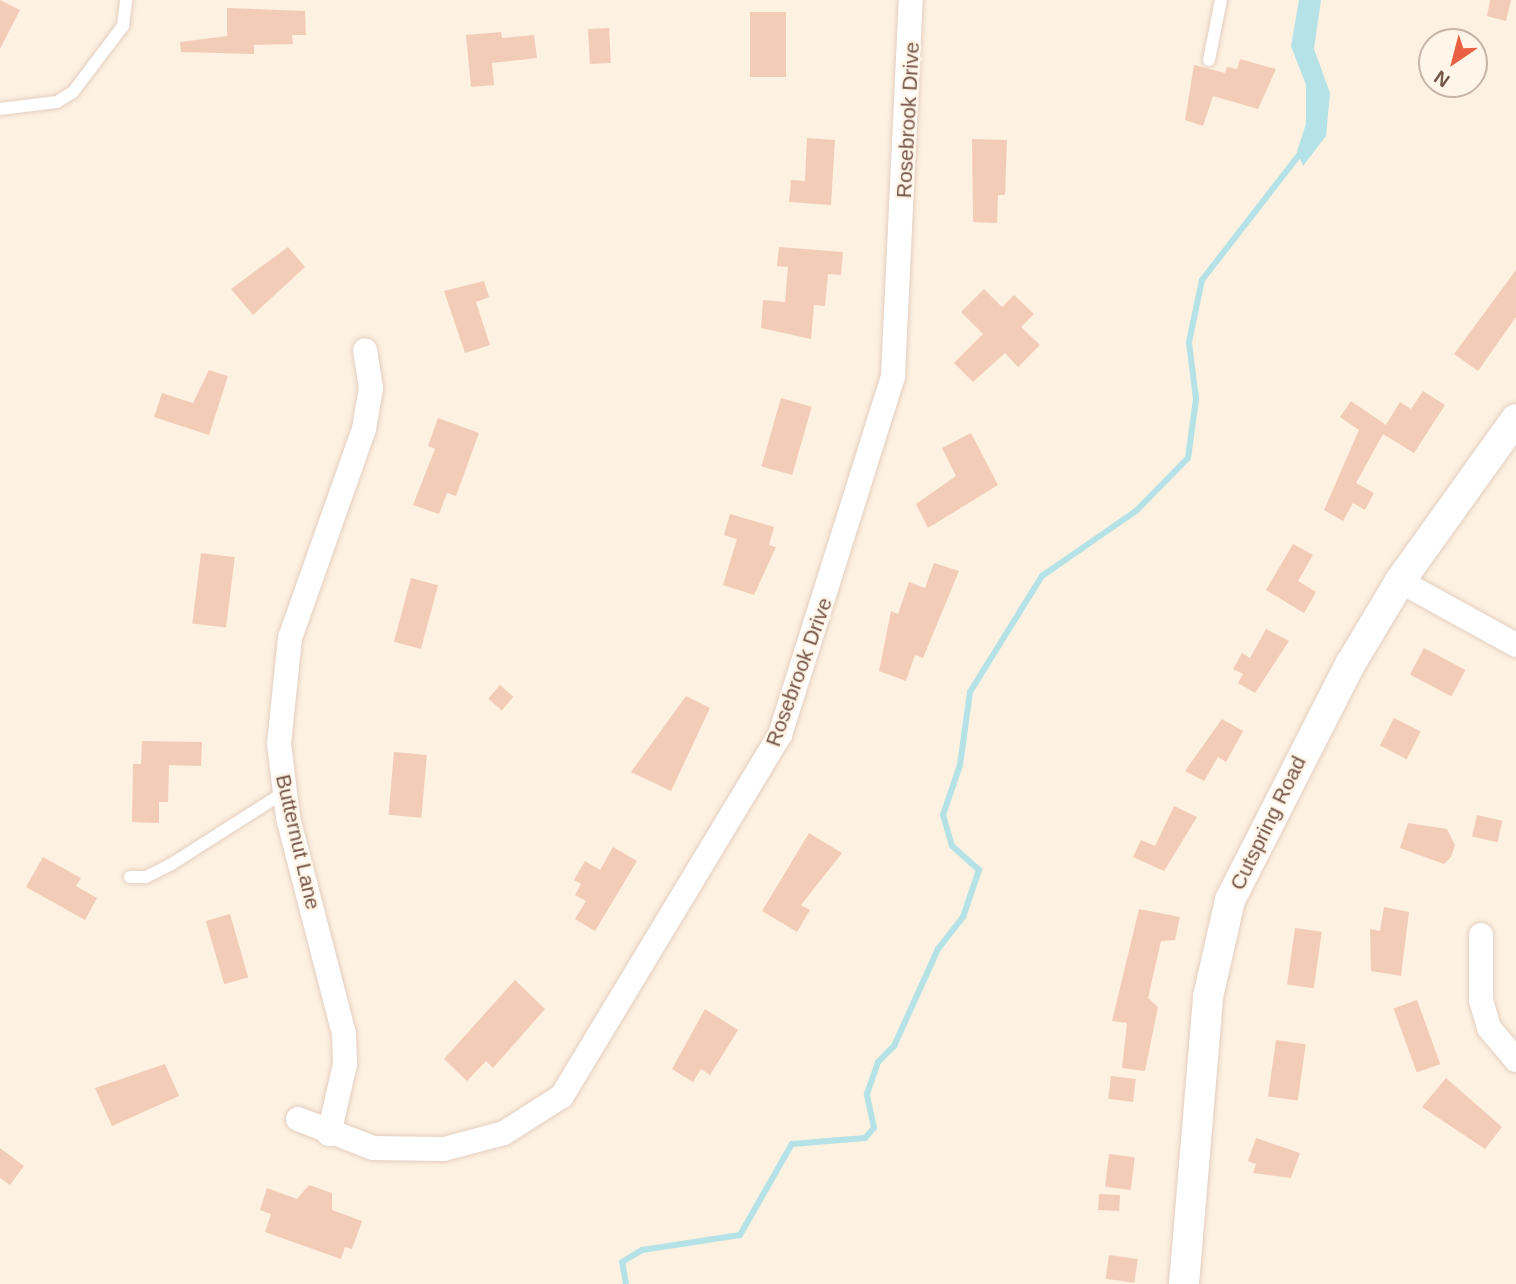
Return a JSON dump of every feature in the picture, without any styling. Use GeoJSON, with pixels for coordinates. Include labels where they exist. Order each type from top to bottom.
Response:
{"type":"FeatureCollection","features":[{"type":"Feature","properties":{"kind":"street","name":"Rosebrook Drive"},"geometry":{"type":"LineString","coordinates":[[298,1119],[329,1134],[373,1148],[444,1149],[504,1133],[562,1096],[780,735],[893,376],[911,0]]}},
{"type":"Feature","properties":{"kind":"street","name":"Butternut Lane"},"geometry":{"type":"LineString","coordinates":[[329,1134],[345,1064],[344,1034],[283,793],[278,744],[290,638],[364,429],[371,388],[365,350]]}},
{"type":"Feature","properties":{"kind":"street","name":"Cutspring Road"},"geometry":{"type":"LineString","coordinates":[[1184,1284],[1208,997],[1223,924],[1323,713],[1401,581],[1516,419]]}},
{"type":"Feature","properties":{"kind":"street"},"geometry":{"type":"LineString","coordinates":[[1401,581],[1516,645]]}},
{"type":"Feature","properties":{"kind":"street"},"geometry":{"type":"LineString","coordinates":[[1481,935],[1481,1000],[1489,1028],[1516,1060]]}},
{"type":"Feature","properties":{"kind":"lane"},"geometry":{"type":"LineString","coordinates":[[0,109],[57,102],[73,92],[123,26],[127,0]]}},
{"type":"Feature","properties":{"kind":"lane"},"geometry":{"type":"LineString","coordinates":[[1209,60],[1221,0]]}},
{"type":"Feature","properties":{"kind":"lane"},"geometry":{"type":"LineString","coordinates":[[130,877],[146,877],[170,865],[283,793]]}},
{"type":"Feature","properties":{"kind":"water"},"geometry":{"type":"Polygon","coordinates":[[[1299,0],[1321,0],[1314,49],[1330,93],[1326,136],[1303,166],[1297,151],[1306,124],[1306,85],[1291,46],[1299,0]]]}},
{"type":"Feature","properties":{"kind":"building"},"geometry":{"type":"Polygon","coordinates":[[[0,0],[20,10],[0,49],[0,0]]]}},
{"type":"Feature","properties":{"kind":"building"},"geometry":{"type":"Polygon","coordinates":[[[1490,0],[1511,0],[1506,21],[1487,16],[1490,0]]]}},
{"type":"Feature","properties":{"kind":"building"},"geometry":{"type":"Polygon","coordinates":[[[227,8],[305,11],[306,35],[292,35],[293,44],[254,45],[254,54],[181,52],[180,42],[227,36],[227,8]]]}},
{"type":"Feature","properties":{"kind":"building"},"geometry":{"type":"Polygon","coordinates":[[[750,12],[786,12],[786,77],[750,77],[750,12]]]}},
{"type":"Feature","properties":{"kind":"building"},"geometry":{"type":"Polygon","coordinates":[[[609,28],[611,63],[590,64],[588,29],[609,28]]]}},
{"type":"Feature","properties":{"kind":"building"},"geometry":{"type":"Polygon","coordinates":[[[501,32],[502,38],[534,35],[537,58],[492,63],[494,85],[471,87],[466,35],[501,32]]]}},
{"type":"Feature","properties":{"kind":"building"},"geometry":{"type":"Polygon","coordinates":[[[1240,59],[1276,69],[1258,109],[1213,96],[1203,126],[1185,120],[1194,65],[1225,73],[1227,67],[1237,69],[1240,59]]]}},
{"type":"Feature","properties":{"kind":"building"},"geometry":{"type":"Polygon","coordinates":[[[807,138],[835,140],[831,205],[789,202],[791,180],[805,181],[807,138]]]}},
{"type":"Feature","properties":{"kind":"building"},"geometry":{"type":"Polygon","coordinates":[[[972,139],[1007,140],[1005,195],[998,195],[997,223],[973,222],[972,139]]]}},
{"type":"Feature","properties":{"kind":"building"},"geometry":{"type":"Polygon","coordinates":[[[288,247],[305,267],[253,315],[231,289],[288,247]]]}},
{"type":"Feature","properties":{"kind":"building"},"geometry":{"type":"Polygon","coordinates":[[[779,247],[843,252],[841,275],[828,274],[825,306],[814,305],[811,339],[761,328],[763,300],[785,302],[788,267],[777,266],[779,247]]]}},
{"type":"Feature","properties":{"kind":"building"},"geometry":{"type":"Polygon","coordinates":[[[1516,270],[1516,317],[1478,371],[1454,354],[1516,270]]]}},
{"type":"Feature","properties":{"kind":"building"},"geometry":{"type":"Polygon","coordinates":[[[484,281],[489,297],[476,302],[490,345],[465,353],[444,291],[484,281]]]}},
{"type":"Feature","properties":{"kind":"building"},"geometry":{"type":"Polygon","coordinates":[[[984,289],[1002,307],[1014,295],[1034,314],[1021,327],[1040,345],[1018,367],[1005,353],[973,382],[954,363],[983,334],[961,312],[984,289]]]}},
{"type":"Feature","properties":{"kind":"building"},"geometry":{"type":"Polygon","coordinates":[[[209,370],[228,376],[209,435],[154,417],[162,393],[193,403],[209,370]]]}},
{"type":"Feature","properties":{"kind":"building"},"geometry":{"type":"Polygon","coordinates":[[[1423,391],[1445,405],[1414,453],[1383,434],[1356,483],[1374,493],[1365,510],[1353,503],[1343,521],[1324,510],[1359,430],[1340,417],[1351,401],[1386,425],[1400,402],[1411,409],[1423,391]]]}},
{"type":"Feature","properties":{"kind":"building"},"geometry":{"type":"Polygon","coordinates":[[[781,398],[812,407],[792,475],[761,466],[781,398]]]}},
{"type":"Feature","properties":{"kind":"building"},"geometry":{"type":"Polygon","coordinates":[[[438,418],[479,433],[456,496],[447,493],[439,514],[413,505],[435,449],[428,446],[438,418]]]}},
{"type":"Feature","properties":{"kind":"building"},"geometry":{"type":"Polygon","coordinates":[[[971,433],[998,485],[928,528],[916,504],[956,476],[942,448],[971,433]]]}},
{"type":"Feature","properties":{"kind":"building"},"geometry":{"type":"Polygon","coordinates":[[[730,514],[774,527],[769,545],[776,547],[754,595],[723,585],[737,539],[724,535],[730,514]]]}},
{"type":"Feature","properties":{"kind":"building"},"geometry":{"type":"Polygon","coordinates":[[[1293,544],[1313,555],[1298,581],[1316,592],[1304,613],[1266,590],[1293,544]]]}},
{"type":"Feature","properties":{"kind":"building"},"geometry":{"type":"Polygon","coordinates":[[[201,553],[235,557],[226,628],[192,623],[201,553]]]}},
{"type":"Feature","properties":{"kind":"building"},"geometry":{"type":"Polygon","coordinates":[[[934,563],[959,571],[923,658],[915,655],[906,681],[879,671],[891,611],[898,614],[909,582],[925,588],[934,563]]]}},
{"type":"Feature","properties":{"kind":"building"},"geometry":{"type":"Polygon","coordinates":[[[411,578],[438,585],[421,649],[394,642],[411,578]]]}},
{"type":"Feature","properties":{"kind":"building"},"geometry":{"type":"Polygon","coordinates":[[[1266,629],[1289,641],[1255,693],[1238,683],[1243,674],[1233,669],[1242,653],[1250,658],[1266,629]]]}},
{"type":"Feature","properties":{"kind":"building"},"geometry":{"type":"Polygon","coordinates":[[[1424,648],[1465,670],[1451,697],[1410,674],[1424,648]]]}},
{"type":"Feature","properties":{"kind":"building"},"geometry":{"type":"Polygon","coordinates":[[[500,685],[514,697],[502,710],[488,699],[500,685]]]}},
{"type":"Feature","properties":{"kind":"building"},"geometry":{"type":"Polygon","coordinates":[[[686,696],[710,708],[671,791],[631,772],[686,696]]]}},
{"type":"Feature","properties":{"kind":"building"},"geometry":{"type":"Polygon","coordinates":[[[1394,718],[1421,732],[1407,759],[1380,746],[1394,718]]]}},
{"type":"Feature","properties":{"kind":"building"},"geometry":{"type":"Polygon","coordinates":[[[1222,719],[1243,731],[1226,762],[1218,757],[1204,781],[1185,771],[1222,719]]]}},
{"type":"Feature","properties":{"kind":"building"},"geometry":{"type":"Polygon","coordinates":[[[142,741],[202,742],[201,766],[169,765],[168,802],[159,802],[159,823],[132,822],[133,764],[141,764],[142,741]]]}},
{"type":"Feature","properties":{"kind":"building"},"geometry":{"type":"Polygon","coordinates":[[[394,752],[427,755],[421,818],[389,815],[394,752]]]}},
{"type":"Feature","properties":{"kind":"building"},"geometry":{"type":"Polygon","coordinates":[[[1174,806],[1197,817],[1164,871],[1133,857],[1141,840],[1155,846],[1174,806]]]}},
{"type":"Feature","properties":{"kind":"building"},"geometry":{"type":"Polygon","coordinates":[[[1477,815],[1502,821],[1497,842],[1472,836],[1477,815]]]}},
{"type":"Feature","properties":{"kind":"building"},"geometry":{"type":"Polygon","coordinates":[[[1408,823],[1447,829],[1455,845],[1451,857],[1444,864],[1400,848],[1408,823]]]}},
{"type":"Feature","properties":{"kind":"building"},"geometry":{"type":"Polygon","coordinates":[[[809,833],[842,853],[801,905],[810,910],[797,932],[762,911],[809,833]]]}},
{"type":"Feature","properties":{"kind":"building"},"geometry":{"type":"Polygon","coordinates":[[[613,847],[637,861],[595,931],[575,919],[586,901],[575,895],[581,884],[574,880],[585,861],[600,870],[613,847]]]}},
{"type":"Feature","properties":{"kind":"building"},"geometry":{"type":"Polygon","coordinates":[[[43,857],[81,878],[76,886],[97,898],[85,920],[26,887],[43,857]]]}},
{"type":"Feature","properties":{"kind":"building"},"geometry":{"type":"Polygon","coordinates":[[[1384,907],[1409,912],[1401,976],[1371,971],[1370,929],[1380,931],[1384,907]]]}},
{"type":"Feature","properties":{"kind":"building"},"geometry":{"type":"Polygon","coordinates":[[[1139,909],[1180,917],[1175,940],[1161,941],[1148,998],[1158,1007],[1145,1071],[1122,1068],[1127,1023],[1112,1021],[1139,909]]]}},
{"type":"Feature","properties":{"kind":"building"},"geometry":{"type":"Polygon","coordinates":[[[230,914],[248,977],[224,984],[206,921],[230,914]]]}},
{"type":"Feature","properties":{"kind":"building"},"geometry":{"type":"Polygon","coordinates":[[[1295,928],[1322,932],[1314,988],[1287,984],[1295,928]]]}},
{"type":"Feature","properties":{"kind":"building"},"geometry":{"type":"Polygon","coordinates":[[[515,980],[545,1009],[493,1068],[486,1061],[467,1081],[444,1059],[515,980]]]}},
{"type":"Feature","properties":{"kind":"building"},"geometry":{"type":"Polygon","coordinates":[[[1417,1000],[1440,1064],[1417,1072],[1394,1009],[1417,1000]]]}},
{"type":"Feature","properties":{"kind":"building"},"geometry":{"type":"Polygon","coordinates":[[[705,1009],[738,1030],[710,1075],[701,1069],[693,1082],[672,1069],[705,1009]]]}},
{"type":"Feature","properties":{"kind":"building"},"geometry":{"type":"Polygon","coordinates":[[[1276,1040],[1306,1044],[1298,1101],[1268,1096],[1276,1040]]]}},
{"type":"Feature","properties":{"kind":"building"},"geometry":{"type":"Polygon","coordinates":[[[165,1064],[179,1096],[112,1126],[95,1088],[165,1064]]]}},
{"type":"Feature","properties":{"kind":"building"},"geometry":{"type":"Polygon","coordinates":[[[1111,1076],[1136,1079],[1133,1102],[1108,1099],[1111,1076]]]}},
{"type":"Feature","properties":{"kind":"building"},"geometry":{"type":"Polygon","coordinates":[[[1446,1078],[1502,1127],[1485,1149],[1422,1107],[1446,1078]]]}},
{"type":"Feature","properties":{"kind":"building"},"geometry":{"type":"Polygon","coordinates":[[[1256,1138],[1300,1153],[1291,1178],[1253,1173],[1256,1164],[1248,1161],[1256,1138]]]}},
{"type":"Feature","properties":{"kind":"building"},"geometry":{"type":"Polygon","coordinates":[[[0,1148],[24,1166],[10,1185],[0,1178],[0,1148]]]}},
{"type":"Feature","properties":{"kind":"building"},"geometry":{"type":"Polygon","coordinates":[[[1109,1154],[1135,1157],[1131,1190],[1105,1187],[1109,1154]]]}},
{"type":"Feature","properties":{"kind":"building"},"geometry":{"type":"Polygon","coordinates":[[[309,1185],[332,1193],[332,1210],[362,1221],[352,1249],[345,1247],[341,1259],[265,1232],[271,1214],[260,1210],[267,1188],[297,1199],[309,1185]]]}},
{"type":"Feature","properties":{"kind":"building"},"geometry":{"type":"Polygon","coordinates":[[[1099,1194],[1120,1195],[1119,1211],[1098,1210],[1099,1194]]]}},
{"type":"Feature","properties":{"kind":"building"},"geometry":{"type":"Polygon","coordinates":[[[1109,1255],[1138,1259],[1134,1283],[1106,1279],[1109,1255]]]}},
{"type":"Feature","properties":{"kind":"waterway"},"geometry":{"type":"LineString","coordinates":[[626,1284],[622,1262],[642,1250],[740,1235],[792,1144],[865,1138],[874,1128],[867,1094],[878,1062],[894,1046],[938,949],[963,917],[979,870],[952,846],[943,815],[960,765],[970,692],[1042,576],[1136,511],[1188,458],[1196,399],[1189,342],[1202,280],[1303,150]]}}]}
